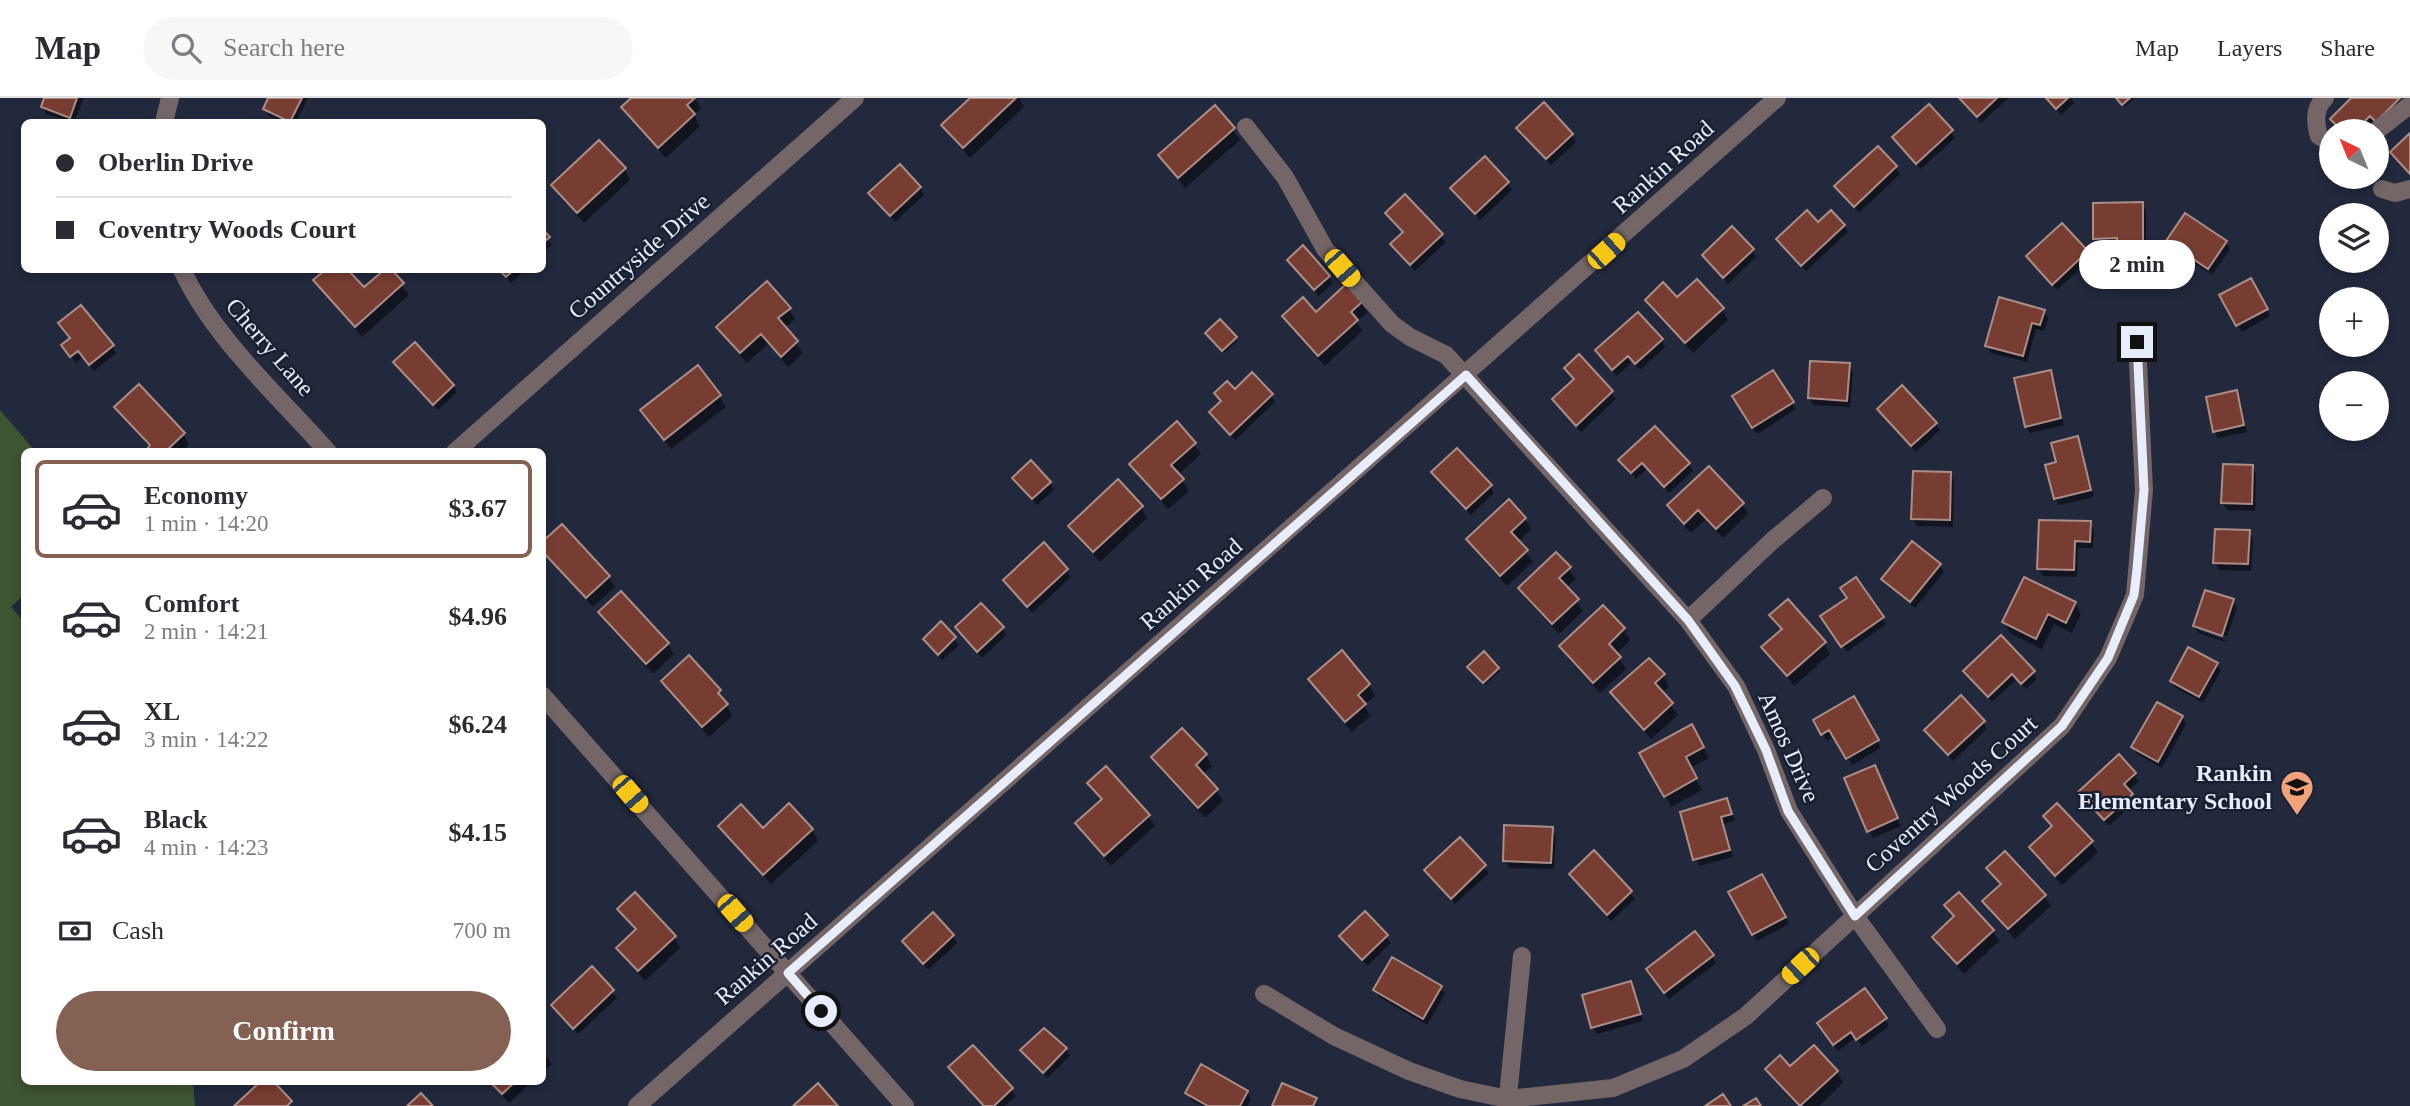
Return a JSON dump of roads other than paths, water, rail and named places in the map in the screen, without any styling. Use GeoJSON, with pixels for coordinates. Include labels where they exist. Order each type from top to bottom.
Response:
{"type":"FeatureCollection","features":[{"type":"Feature","properties":{"kind":"street"},"geometry":{"type":"LineString","coordinates":[[165,119],[170,98]]}},
{"type":"Feature","properties":{"kind":"street","name":"Countryside Drive"},"geometry":{"type":"LineString","coordinates":[[460,448],[856,98]]}},
{"type":"Feature","properties":{"kind":"street","name":"Rankin Road"},"geometry":{"type":"LineString","coordinates":[[637,1106],[1777,98]]}},
{"type":"Feature","properties":{"kind":"street"},"geometry":{"type":"LineString","coordinates":[[2319,136],[2315,122],[2320,102],[2325,98]]}},
{"type":"Feature","properties":{"kind":"street"},"geometry":{"type":"LineString","coordinates":[[2389,121],[2410,105]]}},
{"type":"Feature","properties":{"kind":"street","name":"Amos Drive"},"geometry":{"type":"LineString","coordinates":[[1246,127],[1285,177],[1325,249],[1392,324],[1410,337],[1446,355],[1688,620],[1735,686],[1766,750],[1788,811],[1855,916],[1937,1029]]}},
{"type":"Feature","properties":{"kind":"street"},"geometry":{"type":"LineString","coordinates":[[2382,189],[2395,193],[2410,189]]}},
{"type":"Feature","properties":{"kind":"street","name":"Cherry Lane"},"geometry":{"type":"LineString","coordinates":[[183,273],[193,293],[230,345],[324,448]]}},
{"type":"Feature","properties":{"kind":"street","name":"Coventry Woods Court"},"geometry":{"type":"LineString","coordinates":[[1264,994],[1334,1036],[1409,1071],[1508,1102],[1614,1088],[1683,1059],[1746,1016],[2062,726],[2108,658],[2134,595],[2137,569],[2144,490],[2137,342]]}},
{"type":"Feature","properties":{"kind":"street"},"geometry":{"type":"LineString","coordinates":[[1688,620],[1772,541],[1823,498]]}},
{"type":"Feature","properties":{"kind":"street"},"geometry":{"type":"LineString","coordinates":[[546,700],[905,1106]]}},
{"type":"Feature","properties":{"kind":"street"},"geometry":{"type":"LineString","coordinates":[[1508,1102],[1522,956]]}},
{"type":"Feature","properties":{"kind":"place","name":"Rankin Elementary School"},"geometry":{"type":"Point","coordinates":[2297,817]}}]}
